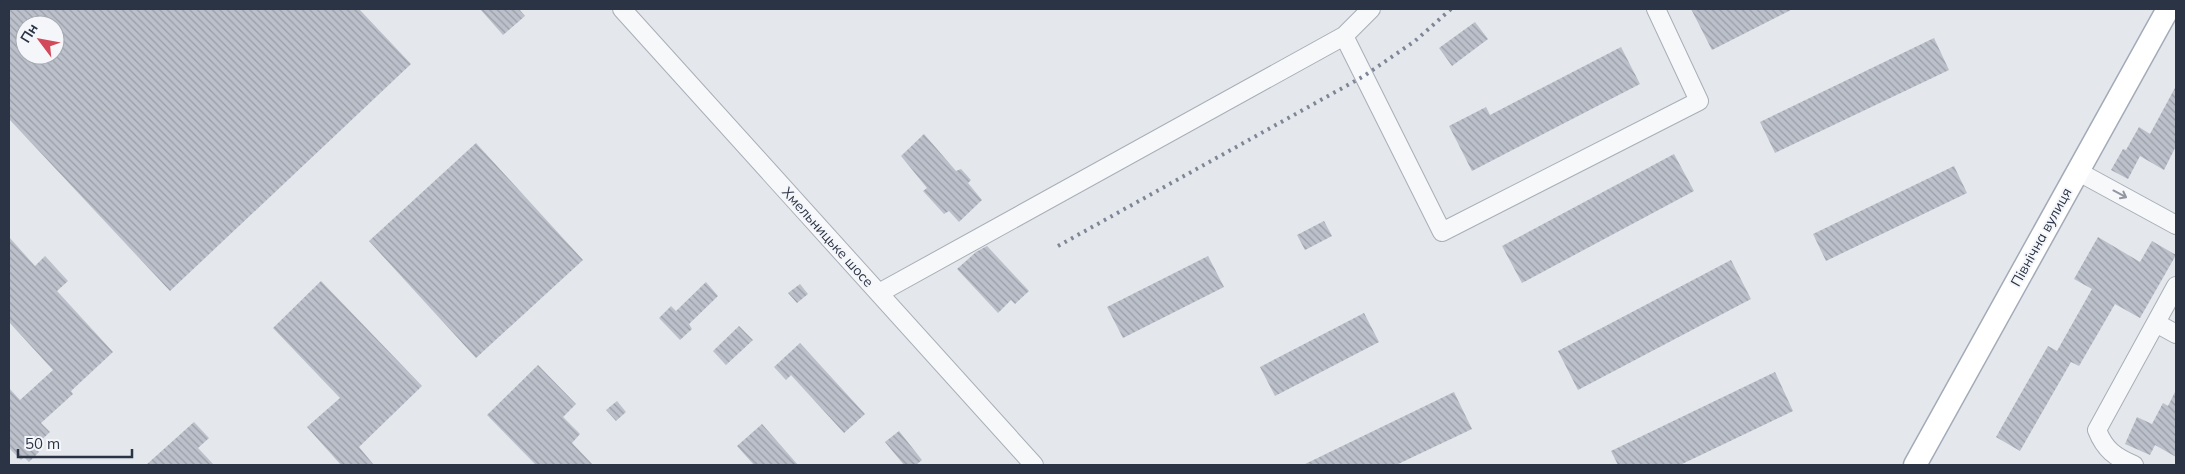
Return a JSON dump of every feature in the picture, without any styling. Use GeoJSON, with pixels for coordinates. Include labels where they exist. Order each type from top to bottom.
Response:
{"type":"FeatureCollection","features":[{"type":"Feature","properties":{"kind":"main road","name":"Північна вулиця"},"geometry":{"type":"LineString","coordinates":[[1914,465],[2168,9]]}},
{"type":"Feature","properties":{"kind":"street","name":"Хмельницьке шосе"},"geometry":{"type":"LineString","coordinates":[[622,9],[1034,465]]}},
{"type":"Feature","properties":{"kind":"street"},"geometry":{"type":"LineString","coordinates":[[879,293],[1344,36],[1371,9]]}},
{"type":"Feature","properties":{"kind":"street"},"geometry":{"type":"LineString","coordinates":[[1344,36],[1442,232],[1699,101],[1656,9]]}},
{"type":"Feature","properties":{"kind":"street"},"geometry":{"type":"LineString","coordinates":[[2077,171],[2176,225]]}},
{"type":"Feature","properties":{"kind":"street"},"geometry":{"type":"LineString","coordinates":[[2134,465],[2114,456],[2102,444],[2097,430],[2176,286]]}},
{"type":"Feature","properties":{"kind":"street"},"geometry":{"type":"LineString","coordinates":[[2156,322],[2176,334]]}},
{"type":"Feature","properties":{"kind":"building"},"geometry":{"type":"Polygon","coordinates":[[[9,9],[359,9],[411,64],[170,291],[9,119],[9,9]]]}},
{"type":"Feature","properties":{"kind":"building"},"geometry":{"type":"Polygon","coordinates":[[[480,9],[519,9],[525,16],[503,35],[480,9]]]}},
{"type":"Feature","properties":{"kind":"building"},"geometry":{"type":"Polygon","coordinates":[[[1691,9],[1793,9],[1712,50],[1691,9]]]}},
{"type":"Feature","properties":{"kind":"building"},"geometry":{"type":"Polygon","coordinates":[[[1475,22],[1488,39],[1452,66],[1439,48],[1475,22]]]}},
{"type":"Feature","properties":{"kind":"building"},"geometry":{"type":"Polygon","coordinates":[[[1934,38],[1949,70],[1775,153],[1760,122],[1934,38]]]}},
{"type":"Feature","properties":{"kind":"building"},"geometry":{"type":"Polygon","coordinates":[[[1621,47],[1640,84],[1472,171],[1449,126],[1486,107],[1490,115],[1621,47]]]}},
{"type":"Feature","properties":{"kind":"building"},"geometry":{"type":"Polygon","coordinates":[[[2176,86],[2176,146],[2164,170],[2140,156],[2128,179],[2111,170],[2123,149],[2126,150],[2139,127],[2150,134],[2176,86]]]}},
{"type":"Feature","properties":{"kind":"building"},"geometry":{"type":"Polygon","coordinates":[[[924,134],[956,171],[961,169],[971,180],[968,183],[982,200],[959,222],[949,211],[944,214],[923,191],[927,188],[901,156],[924,134]]]}},
{"type":"Feature","properties":{"kind":"building"},"geometry":{"type":"Polygon","coordinates":[[[476,143],[583,260],[476,358],[369,241],[476,143]]]}},
{"type":"Feature","properties":{"kind":"building"},"geometry":{"type":"Polygon","coordinates":[[[1674,154],[1694,191],[1522,283],[1502,246],[1674,154]]]}},
{"type":"Feature","properties":{"kind":"building"},"geometry":{"type":"Polygon","coordinates":[[[1954,166],[1967,193],[1826,261],[1813,234],[1954,166]]]}},
{"type":"Feature","properties":{"kind":"building"},"geometry":{"type":"Polygon","coordinates":[[[1324,221],[1332,236],[1305,250],[1297,235],[1324,221]]]}},
{"type":"Feature","properties":{"kind":"building"},"geometry":{"type":"Polygon","coordinates":[[[9,237],[35,266],[45,256],[68,281],[57,291],[113,352],[71,391],[73,394],[41,423],[50,432],[34,447],[39,452],[29,462],[24,457],[21,460],[9,448],[9,388],[20,400],[53,370],[9,322],[9,237]]]}},
{"type":"Feature","properties":{"kind":"building"},"geometry":{"type":"Polygon","coordinates":[[[2098,237],[2140,262],[2152,241],[2176,255],[2140,318],[2115,304],[2079,366],[2071,362],[2020,451],[1996,437],[2048,346],[2057,351],[2092,289],[2074,279],[2098,237]]]}},
{"type":"Feature","properties":{"kind":"building"},"geometry":{"type":"Polygon","coordinates":[[[987,246],[1029,291],[1015,304],[1011,300],[998,313],[957,269],[976,252],[987,246]]]}},
{"type":"Feature","properties":{"kind":"building"},"geometry":{"type":"Polygon","coordinates":[[[1208,256],[1224,287],[1123,338],[1107,307],[1208,256]]]}},
{"type":"Feature","properties":{"kind":"building"},"geometry":{"type":"Polygon","coordinates":[[[1731,260],[1751,299],[1578,390],[1558,351],[1731,260]]]}},
{"type":"Feature","properties":{"kind":"building"},"geometry":{"type":"Polygon","coordinates":[[[321,281],[422,386],[359,447],[374,465],[341,465],[307,427],[340,398],[273,328],[321,281]]]}},
{"type":"Feature","properties":{"kind":"building"},"geometry":{"type":"Polygon","coordinates":[[[706,282],[718,296],[689,324],[692,329],[680,340],[659,318],[671,306],[676,311],[706,282]]]}},
{"type":"Feature","properties":{"kind":"building"},"geometry":{"type":"Polygon","coordinates":[[[800,284],[808,294],[797,303],[788,293],[800,284]]]}},
{"type":"Feature","properties":{"kind":"building"},"geometry":{"type":"Polygon","coordinates":[[[1364,313],[1379,342],[1275,396],[1260,367],[1364,313]]]}},
{"type":"Feature","properties":{"kind":"building"},"geometry":{"type":"Polygon","coordinates":[[[739,326],[753,340],[726,365],[713,351],[739,326]]]}},
{"type":"Feature","properties":{"kind":"building"},"geometry":{"type":"Polygon","coordinates":[[[800,343],[865,414],[844,433],[791,375],[786,380],[774,367],[800,343]]]}},
{"type":"Feature","properties":{"kind":"building"},"geometry":{"type":"Polygon","coordinates":[[[538,365],[576,404],[563,417],[580,434],[572,443],[593,465],[536,465],[487,415],[538,365]]]}},
{"type":"Feature","properties":{"kind":"building"},"geometry":{"type":"Polygon","coordinates":[[[1775,372],[1793,411],[1680,465],[1618,465],[1611,451],[1775,372]]]}},
{"type":"Feature","properties":{"kind":"building"},"geometry":{"type":"Polygon","coordinates":[[[2176,390],[2176,457],[2155,445],[2150,455],[2125,444],[2137,417],[2152,424],[2163,403],[2168,406],[2176,390]]]}},
{"type":"Feature","properties":{"kind":"building"},"geometry":{"type":"Polygon","coordinates":[[[1454,392],[1472,429],[1396,465],[1303,465],[1454,392]]]}},
{"type":"Feature","properties":{"kind":"building"},"geometry":{"type":"Polygon","coordinates":[[[617,401],[626,412],[616,421],[606,410],[617,401]]]}},
{"type":"Feature","properties":{"kind":"building"},"geometry":{"type":"Polygon","coordinates":[[[194,422],[209,438],[198,448],[214,465],[146,465],[194,422]]]}},
{"type":"Feature","properties":{"kind":"building"},"geometry":{"type":"Polygon","coordinates":[[[762,424],[798,465],[754,465],[737,446],[762,424]]]}},
{"type":"Feature","properties":{"kind":"building"},"geometry":{"type":"Polygon","coordinates":[[[899,431],[922,460],[916,465],[904,465],[885,442],[899,431]]]}},
{"type":"Feature","properties":{"kind":"railway"},"geometry":{"type":"LineString","coordinates":[[1058,246],[1364,76],[1415,41],[1451,9]]}}]}
